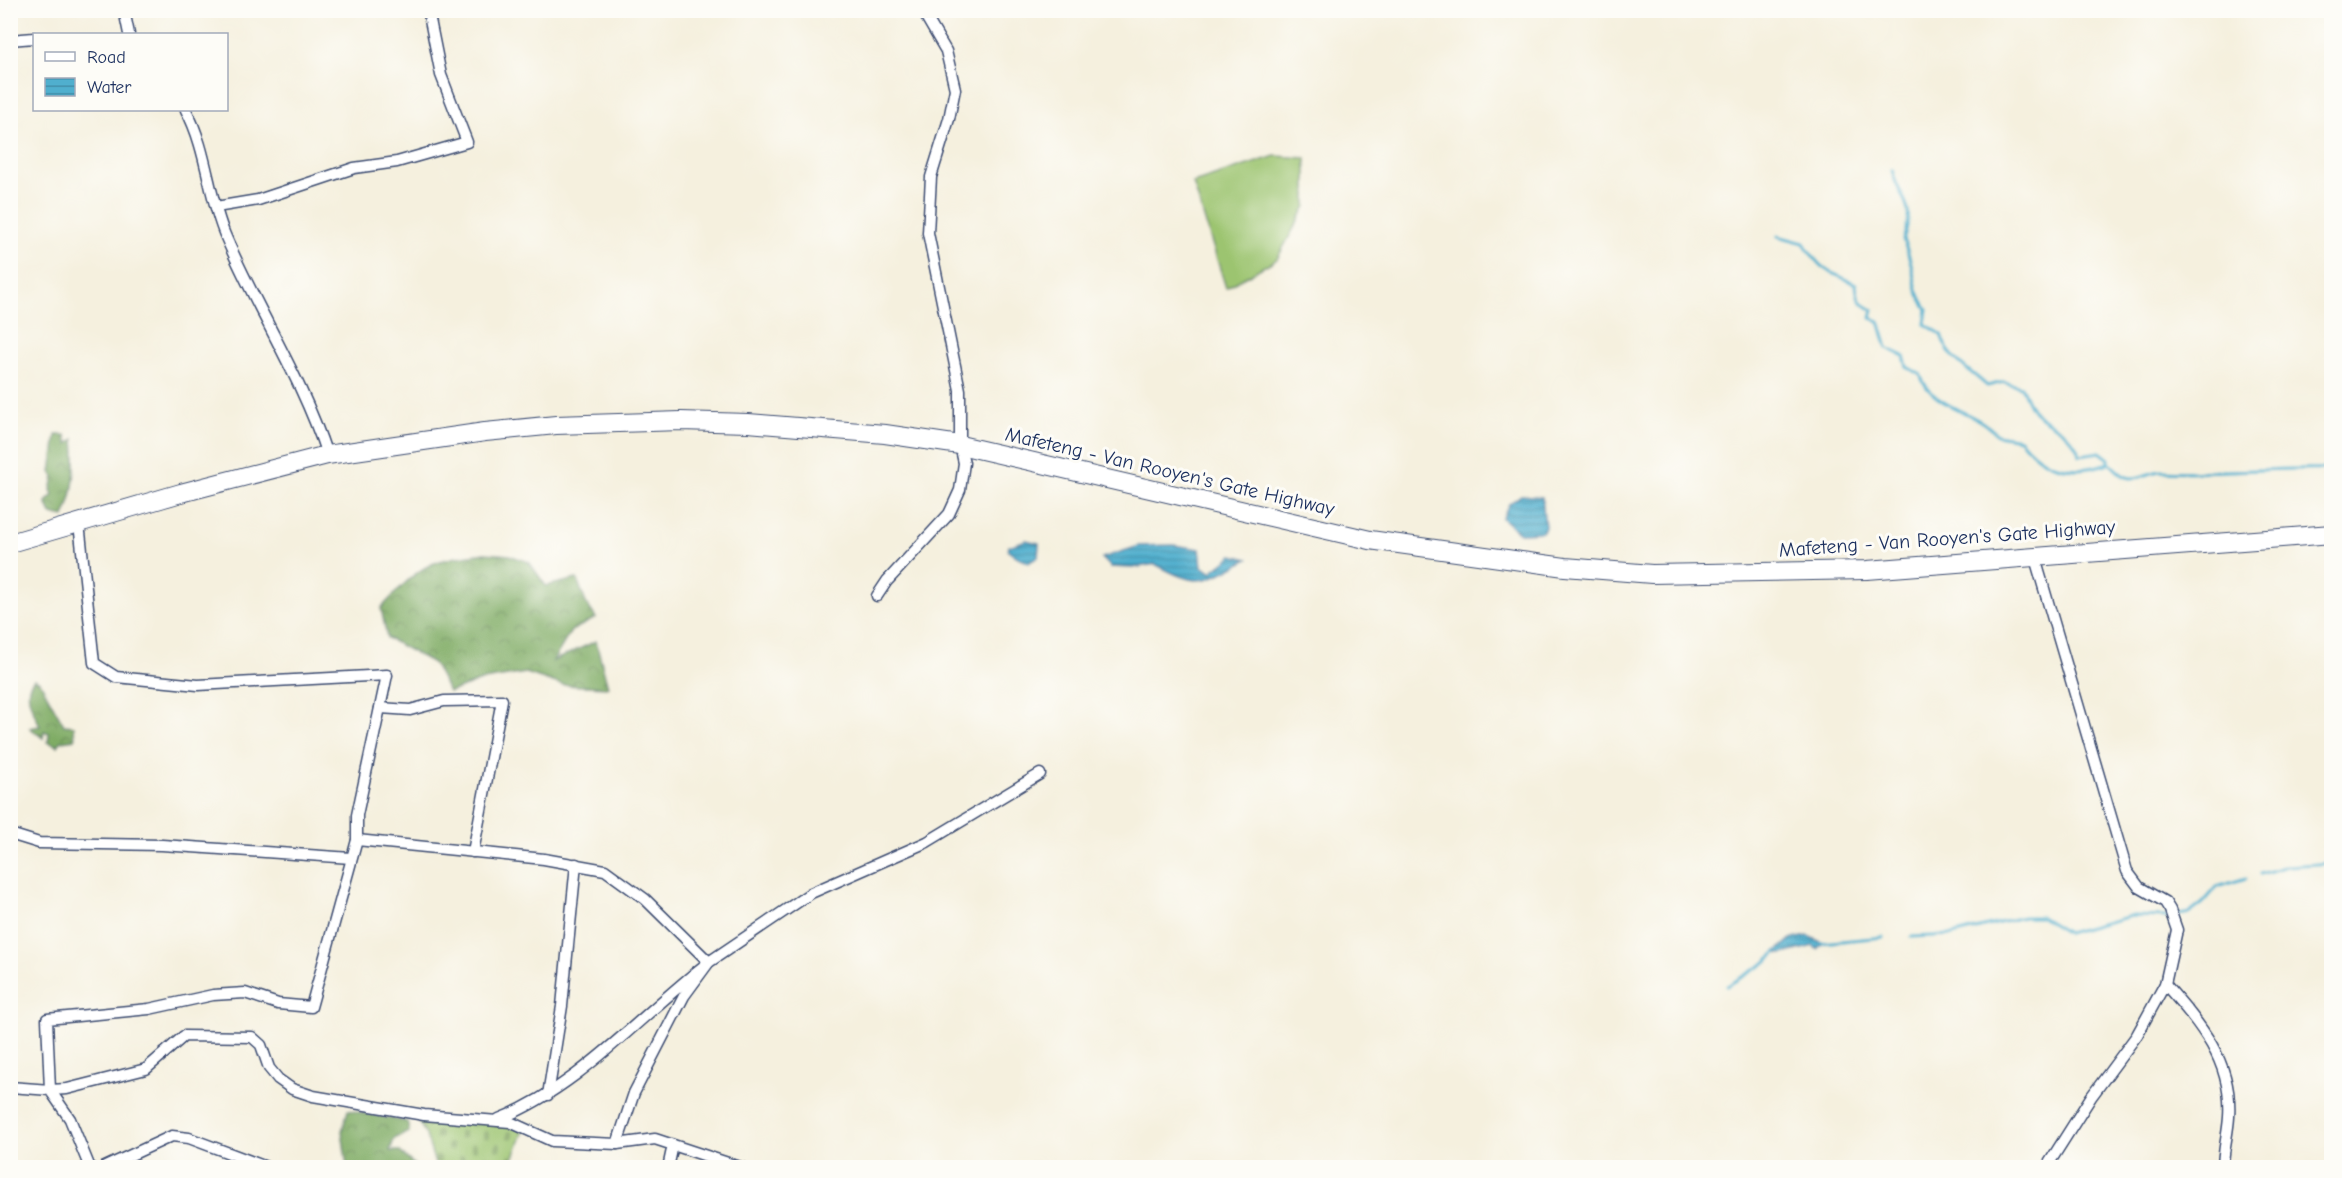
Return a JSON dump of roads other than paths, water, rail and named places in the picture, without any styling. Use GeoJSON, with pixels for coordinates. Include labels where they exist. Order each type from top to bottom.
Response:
{"type":"FeatureCollection","features":[{"type":"Feature","properties":{"kind":"main road","name":"Mafeteng - Van Rooyen's Gate Highway"},"geometry":{"type":"LineString","coordinates":[[10,543],[181,493],[327,455],[485,432],[619,422],[748,423],[885,435],[960,445],[1134,483],[1335,533],[1438,551],[1565,567],[1652,574],[1867,570],[2331,534]]}},
{"type":"Feature","properties":{"kind":"street"},"geometry":{"type":"LineString","coordinates":[[124,10],[129,33]]}},
{"type":"Feature","properties":{"kind":"street"},"geometry":{"type":"LineString","coordinates":[[216,207],[258,200],[354,168],[397,162],[467,142],[441,75],[428,10]]}},
{"type":"Feature","properties":{"kind":"street"},"geometry":{"type":"LineString","coordinates":[[877,596],[887,581],[949,514],[962,481],[964,463],[960,445],[960,390],[928,233],[931,177],[949,119],[955,89],[946,51],[922,10]]}},
{"type":"Feature","properties":{"kind":"street"},"geometry":{"type":"LineString","coordinates":[[10,40],[33,38]]}},
{"type":"Feature","properties":{"kind":"street"},"geometry":{"type":"LineString","coordinates":[[187,111],[198,131],[216,207],[237,262],[310,408],[327,455]]}},
{"type":"Feature","properties":{"kind":"street"},"geometry":{"type":"LineString","coordinates":[[78,523],[94,663],[116,677],[198,685],[387,675],[357,815],[357,840],[325,963],[311,1007],[278,1004],[245,993],[213,995],[149,1009],[47,1019],[50,1090],[70,1119],[90,1167]]}},
{"type":"Feature","properties":{"kind":"street"},"geometry":{"type":"LineString","coordinates":[[2035,558],[2127,871],[2139,887],[2165,902],[2177,930],[2165,984],[2137,1035],[2091,1097],[2046,1167]]}},
{"type":"Feature","properties":{"kind":"street"},"geometry":{"type":"LineString","coordinates":[[380,708],[410,710],[444,701],[502,700],[473,852]]}},
{"type":"Feature","properties":{"kind":"street"},"geometry":{"type":"LineString","coordinates":[[498,1120],[529,1107],[578,1075],[669,993],[709,962],[811,893],[927,842],[1040,774]]}},
{"type":"Feature","properties":{"kind":"street"},"geometry":{"type":"LineString","coordinates":[[10,834],[39,843],[162,845],[290,856],[351,858]]}},
{"type":"Feature","properties":{"kind":"street"},"geometry":{"type":"LineString","coordinates":[[357,840],[576,864],[605,870],[645,899],[709,962]]}},
{"type":"Feature","properties":{"kind":"street"},"geometry":{"type":"LineString","coordinates":[[548,1095],[561,1006],[576,864]]}},
{"type":"Feature","properties":{"kind":"street"},"geometry":{"type":"LineString","coordinates":[[617,1144],[634,1093],[684,996],[709,962]]}},
{"type":"Feature","properties":{"kind":"street"},"geometry":{"type":"LineString","coordinates":[[2165,984],[2203,1026],[2221,1063],[2228,1087],[2229,1116],[2223,1167]]}},
{"type":"Feature","properties":{"kind":"street"},"geometry":{"type":"LineString","coordinates":[[10,1087],[67,1089],[146,1069],[184,1036],[252,1037],[261,1045],[269,1068],[292,1089],[424,1115],[510,1122],[552,1141],[617,1144],[655,1139],[743,1167]]}},
{"type":"Feature","properties":{"kind":"street"},"geometry":{"type":"LineString","coordinates":[[103,1167],[172,1136],[189,1138],[269,1167]]}},
{"type":"Feature","properties":{"kind":"street"},"geometry":{"type":"LineString","coordinates":[[668,1167],[673,1145]]}},
{"type":"Feature","properties":{"kind":"water"},"geometry":{"type":"Polygon","coordinates":[[[1521,495],[1542,497],[1545,527],[1542,532],[1520,533],[1502,518],[1509,504],[1521,495]]]}},
{"type":"Feature","properties":{"kind":"water"},"geometry":{"type":"Polygon","coordinates":[[[1026,540],[1039,543],[1038,557],[1028,563],[1008,551],[1009,546],[1026,540]]]}},
{"type":"Feature","properties":{"kind":"water"},"geometry":{"type":"Polygon","coordinates":[[[1173,545],[1200,549],[1202,567],[1211,572],[1233,555],[1248,559],[1202,580],[1183,577],[1155,564],[1133,568],[1111,567],[1102,558],[1139,546],[1173,545]]]}},
{"type":"Feature","properties":{"kind":"water"},"geometry":{"type":"Polygon","coordinates":[[[1809,936],[1823,943],[1817,949],[1813,946],[1783,954],[1775,953],[1791,939],[1809,936]]]}},
{"type":"Feature","properties":{"kind":"waterway"},"geometry":{"type":"LineString","coordinates":[[1892,170],[1908,209],[1907,227],[1903,240],[1910,258],[1918,293],[1927,309],[1925,324],[1941,334],[1953,357],[1987,386],[2004,382],[2021,387],[2035,413],[2067,435],[2080,455],[2100,452],[2109,459],[2109,463]]}},
{"type":"Feature","properties":{"kind":"waterway"},"geometry":{"type":"LineString","coordinates":[[1778,236],[1804,243],[1826,270],[1856,284],[1860,300],[1873,310],[1871,318],[1879,321],[1887,348],[1904,356],[1907,367],[1920,374],[1934,395],[1978,420],[1997,435],[2020,439],[2029,449],[2049,463],[2072,469],[2084,469],[2109,463],[2122,475],[2131,478],[2162,471],[2332,469]]}},
{"type":"Feature","properties":{"kind":"waterway"},"geometry":{"type":"LineString","coordinates":[[2261,874],[2287,866],[2332,863]]}},
{"type":"Feature","properties":{"kind":"waterway"},"geometry":{"type":"LineString","coordinates":[[1911,937],[1952,935],[2023,917],[2041,917],[2067,933],[2131,916],[2167,917],[2190,913],[2203,903],[2217,887],[2246,878]]}},
{"type":"Feature","properties":{"kind":"waterway"},"geometry":{"type":"LineString","coordinates":[[1821,943],[1883,937]]}},
{"type":"Feature","properties":{"kind":"waterway"},"geometry":{"type":"LineString","coordinates":[[1727,986],[1762,965],[1777,952]]}}]}
